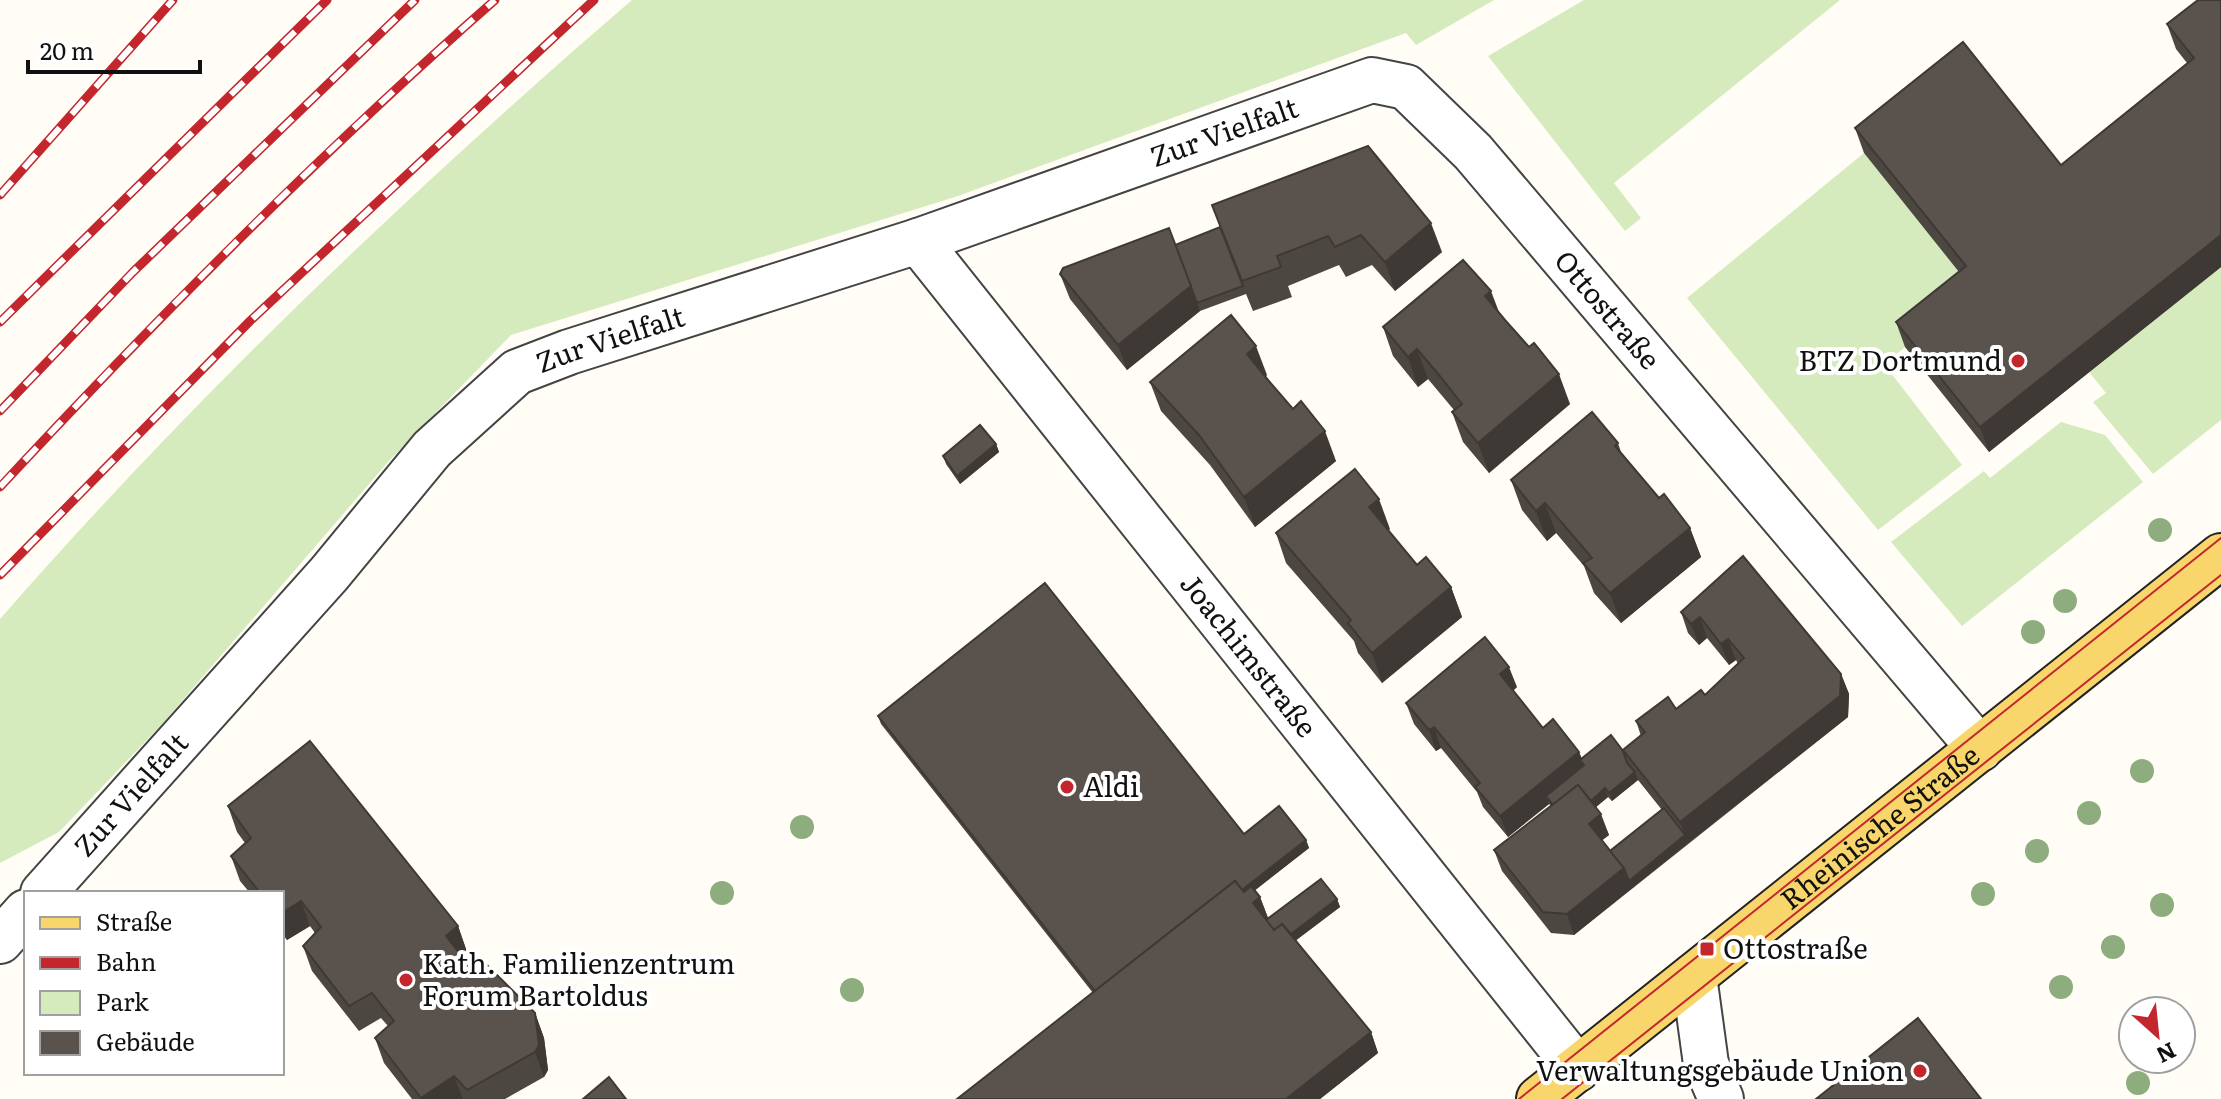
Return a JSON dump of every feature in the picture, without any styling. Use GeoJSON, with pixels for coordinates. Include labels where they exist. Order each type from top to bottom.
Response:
{"type":"FeatureCollection","features":[{"type":"Feature","properties":{"kind":"main road","name":"Rheinische Straße"},"geometry":{"type":"LineString","coordinates":[[1539,1099],[2221,556]]}},
{"type":"Feature","properties":{"kind":"street","name":"Zur Vielfalt"},"geometry":{"type":"LineString","coordinates":[[45,891],[329,574],[432,449],[517,372],[569,352],[918,241],[1372,80]]}},
{"type":"Feature","properties":{"kind":"street","name":"Ottostraße"},"geometry":{"type":"LineString","coordinates":[[1372,80],[1406,87],[1473,152],[1980,749]]}},
{"type":"Feature","properties":{"kind":"street","name":"Joachimstraße"},"geometry":{"type":"LineString","coordinates":[[918,241],[1578,1069]]}},
{"type":"Feature","properties":{"kind":"street"},"geometry":{"type":"LineString","coordinates":[[0,941],[24,914]]}},
{"type":"Feature","properties":{"kind":"street"},"geometry":{"type":"LineString","coordinates":[[1694,976],[1706,1064],[1721,1099]]}},
{"type":"Feature","properties":{"kind":"green space"},"geometry":{"type":"Polygon","coordinates":[[[632,0],[1494,0],[1416,45],[1406,33],[955,197],[511,335],[388,462],[163,723],[59,832],[0,863],[0,619],[149,456],[305,299],[466,147],[632,0]]]}},
{"type":"Feature","properties":{"kind":"green space"},"geometry":{"type":"Polygon","coordinates":[[[1584,0],[1840,0],[1614,183],[1641,218],[1625,231],[1488,56],[1584,0]]]}},
{"type":"Feature","properties":{"kind":"green space"},"geometry":{"type":"Polygon","coordinates":[[[1864,153],[1975,291],[1884,364],[1962,465],[1878,530],[1687,298],[1864,153]]]}},
{"type":"Feature","properties":{"kind":"green space"},"geometry":{"type":"Polygon","coordinates":[[[2221,267],[2221,420],[2153,474],[2093,402],[2106,393],[2089,372],[2221,267]]]}},
{"type":"Feature","properties":{"kind":"green space"},"geometry":{"type":"Polygon","coordinates":[[[2061,422],[2105,435],[2143,482],[1962,626],[1891,542],[1984,471],[1990,478],[2061,422]]]}},
{"type":"Feature","properties":{"kind":"building"},"geometry":{"type":"Polygon","coordinates":[[[2198,0],[2221,0],[2221,235],[1980,427],[1896,322],[1966,266],[1855,128],[1963,42],[2061,165],[2194,58],[2167,24],[2198,0]]]}},
{"type":"Feature","properties":{"kind":"building"},"geometry":{"type":"Polygon","coordinates":[[[1368,146],[1431,223],[1385,262],[1361,235],[1335,247],[1328,236],[1277,256],[1281,267],[1242,281],[1212,205],[1368,146]]]}},
{"type":"Feature","properties":{"kind":"building"},"geometry":{"type":"Polygon","coordinates":[[[1220,227],[1243,286],[1197,303],[1175,245],[1220,227]]]}},
{"type":"Feature","properties":{"kind":"building"},"geometry":{"type":"Polygon","coordinates":[[[1169,228],[1191,286],[1118,345],[1060,274],[1063,268],[1169,228]]]}},
{"type":"Feature","properties":{"kind":"building"},"geometry":{"type":"Polygon","coordinates":[[[1463,260],[1491,291],[1485,296],[1505,320],[1529,347],[1534,343],[1559,374],[1478,443],[1452,412],[1462,404],[1439,375],[1417,349],[1408,357],[1383,327],[1463,260]]]}},
{"type":"Feature","properties":{"kind":"building"},"geometry":{"type":"Polygon","coordinates":[[[1231,315],[1256,346],[1247,354],[1268,380],[1293,409],[1301,401],[1325,431],[1244,497],[1199,435],[1150,382],[1231,315]]]}},
{"type":"Feature","properties":{"kind":"building"},"geometry":{"type":"Polygon","coordinates":[[[1592,412],[1618,443],[1615,446],[1659,498],[1664,494],[1690,528],[1610,593],[1583,563],[1592,558],[1545,503],[1536,511],[1511,480],[1592,412]]]}},
{"type":"Feature","properties":{"kind":"building"},"geometry":{"type":"Polygon","coordinates":[[[980,425],[996,444],[957,476],[943,456],[980,425]]]}},
{"type":"Feature","properties":{"kind":"building"},"geometry":{"type":"Polygon","coordinates":[[[1355,469],[1379,499],[1369,507],[1417,565],[1426,557],[1451,587],[1372,653],[1348,623],[1351,620],[1276,533],[1355,469]]]}},
{"type":"Feature","properties":{"kind":"building"},"geometry":{"type":"Polygon","coordinates":[[[1743,556],[1841,674],[1840,696],[1680,822],[1623,750],[1645,732],[1636,721],[1668,697],[1676,709],[1701,690],[1705,695],[1744,658],[1728,639],[1721,644],[1700,617],[1691,624],[1681,612],[1743,556]]]}},
{"type":"Feature","properties":{"kind":"building","name":"Aldi"},"geometry":{"type":"Polygon","coordinates":[[[1045,583],[1244,834],[1279,806],[1306,840],[1242,890],[1235,881],[1095,991],[878,716],[1045,583]]]}},
{"type":"Feature","properties":{"kind":"building"},"geometry":{"type":"Polygon","coordinates":[[[1485,637],[1509,667],[1500,674],[1543,728],[1553,719],[1579,752],[1500,816],[1475,787],[1480,783],[1434,727],[1429,730],[1406,703],[1485,637]]]}},
{"type":"Feature","properties":{"kind":"building"},"geometry":{"type":"Polygon","coordinates":[[[1611,735],[1635,772],[1609,793],[1605,788],[1591,801],[1578,785],[1553,805],[1546,796],[1584,765],[1580,760],[1611,735]]]}},
{"type":"Feature","properties":{"kind":"building"},"geometry":{"type":"Polygon","coordinates":[[[310,741],[458,926],[446,936],[468,964],[476,958],[484,962],[535,1013],[539,1045],[535,1052],[467,1090],[454,1076],[421,1098],[375,1038],[394,1021],[372,993],[349,1006],[303,946],[321,927],[301,901],[284,912],[284,891],[258,891],[231,856],[251,838],[228,806],[310,741]]]}},
{"type":"Feature","properties":{"kind":"building"},"geometry":{"type":"Polygon","coordinates":[[[1578,785],[1601,814],[1589,824],[1624,868],[1567,914],[1543,912],[1494,850],[1578,785]]]}},
{"type":"Feature","properties":{"kind":"building"},"geometry":{"type":"Polygon","coordinates":[[[1664,808],[1685,835],[1629,881],[1624,868],[1610,851],[1664,808]]]}},
{"type":"Feature","properties":{"kind":"building"},"geometry":{"type":"Polygon","coordinates":[[[1321,879],[1337,899],[1291,934],[1282,924],[1274,930],[1266,920],[1321,879]]]}},
{"type":"Feature","properties":{"kind":"building"},"geometry":{"type":"Polygon","coordinates":[[[1235,881],[1244,892],[1251,886],[1260,897],[1253,903],[1274,930],[1282,924],[1371,1032],[1286,1099],[957,1099],[1235,881]]]}},
{"type":"Feature","properties":{"kind":"building"},"geometry":{"type":"Polygon","coordinates":[[[1918,1018],[1981,1099],[1816,1099],[1918,1018]]]}},
{"type":"Feature","properties":{"kind":"building"},"geometry":{"type":"Polygon","coordinates":[[[609,1077],[626,1099],[583,1099],[609,1077]]]}},
{"type":"Feature","properties":{"kind":"tram line"},"geometry":{"type":"LineString","coordinates":[[1519,1099],[2221,538]]}},
{"type":"Feature","properties":{"kind":"tram line"},"geometry":{"type":"LineString","coordinates":[[1562,1099],[2221,575]]}},
{"type":"Feature","properties":{"kind":"railway"},"geometry":{"type":"LineString","coordinates":[[0,195],[173,0]]}},
{"type":"Feature","properties":{"kind":"railway"},"geometry":{"type":"LineString","coordinates":[[0,322],[327,0]]}},
{"type":"Feature","properties":{"kind":"railway"},"geometry":{"type":"LineString","coordinates":[[0,411],[133,272],[415,0]]}},
{"type":"Feature","properties":{"kind":"railway"},"geometry":{"type":"LineString","coordinates":[[0,487],[241,237],[366,117],[495,0]]}},
{"type":"Feature","properties":{"kind":"railway"},"geometry":{"type":"LineString","coordinates":[[0,575],[250,321],[594,0]]}},
{"type":"Feature","properties":{"kind":"place","name":"BTZ Dortmund"},"geometry":{"type":"Point","coordinates":[2018,361]}},
{"type":"Feature","properties":{"kind":"place","name":"Aldi"},"geometry":{"type":"Point","coordinates":[1067,787]}},
{"type":"Feature","properties":{"kind":"place","name":"Ottostraße"},"geometry":{"type":"Point","coordinates":[1707,949]}},
{"type":"Feature","properties":{"kind":"place","name":"Kath. Familienzentrum Forum Bartoldus"},"geometry":{"type":"Point","coordinates":[406,980]}},
{"type":"Feature","properties":{"kind":"place","name":"Verwaltungsgebäude Union"},"geometry":{"type":"Point","coordinates":[1920,1071]}}]}
